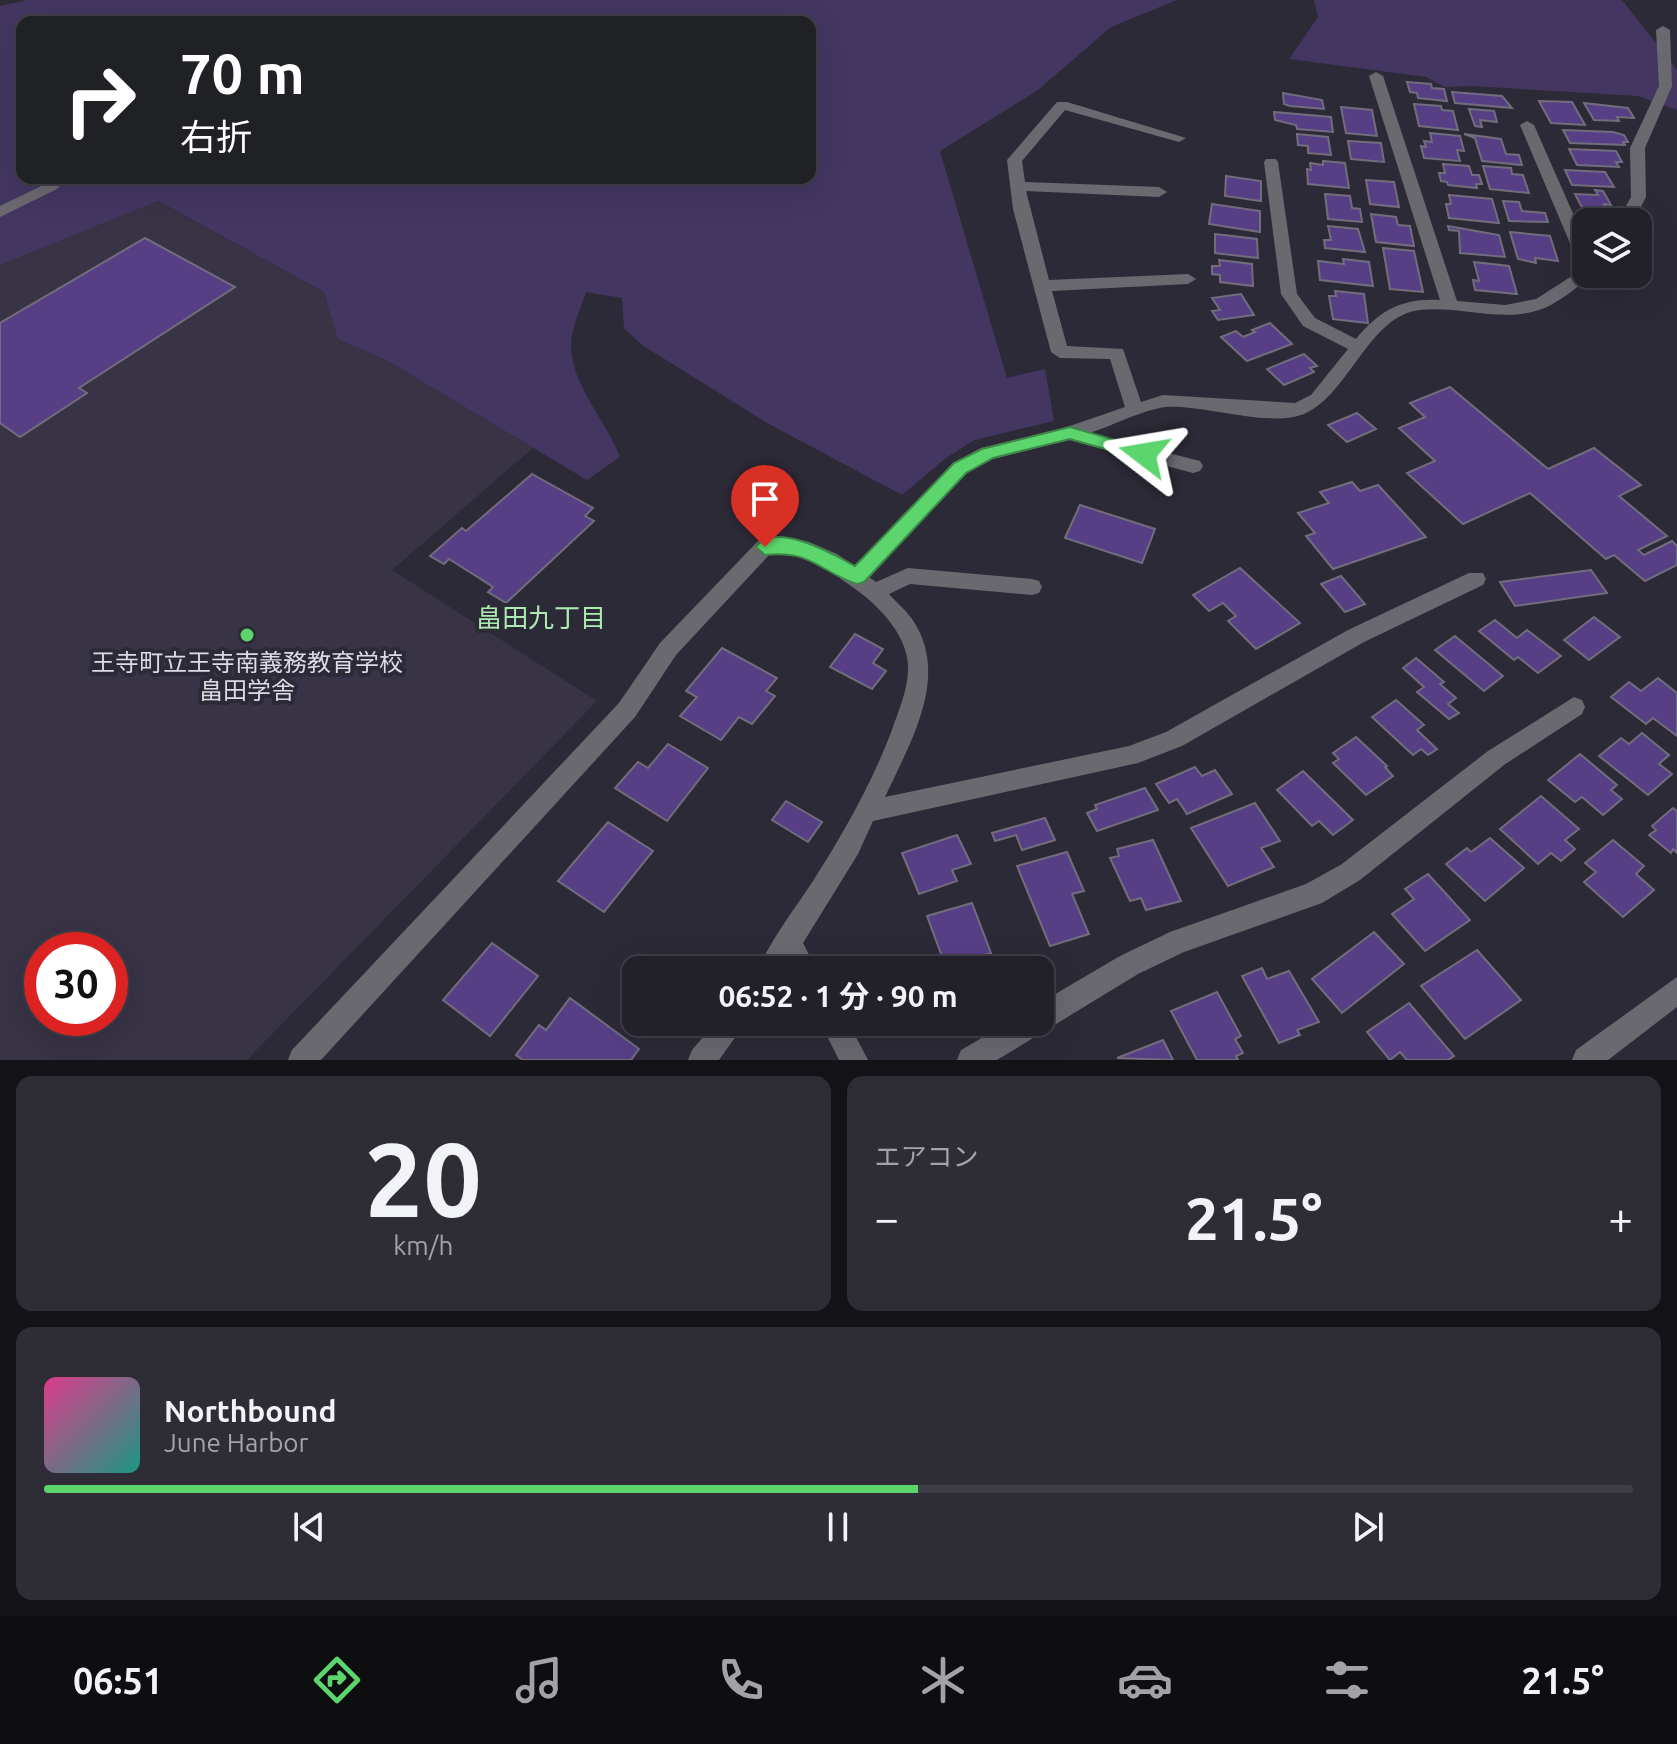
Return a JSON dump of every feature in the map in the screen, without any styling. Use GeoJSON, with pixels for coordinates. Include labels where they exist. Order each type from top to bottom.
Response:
{"type":"FeatureCollection","features":[{"type":"Feature","properties":{"kind":"street"},"geometry":{"type":"LineString","coordinates":[[1636,208],[1641,197],[1636,157],[1642,134],[1665,90],[1663,30]]}},
{"type":"Feature","properties":{"kind":"street"},"geometry":{"type":"LineString","coordinates":[[1376,76],[1450,306]]}},
{"type":"Feature","properties":{"kind":"street"},"geometry":{"type":"LineString","coordinates":[[1135,410],[1117,353],[1060,352],[1016,186],[1014,160],[1062,105],[1179,138]]}},
{"type":"Feature","properties":{"kind":"street"},"geometry":{"type":"LineString","coordinates":[[1527,125],[1572,229]]}},
{"type":"Feature","properties":{"kind":"street"},"geometry":{"type":"LineString","coordinates":[[1271,162],[1289,294],[1298,314],[1319,330],[1359,347]]}},
{"type":"Feature","properties":{"kind":"street"},"geometry":{"type":"LineString","coordinates":[[0,212],[52,186]]}},
{"type":"Feature","properties":{"kind":"street"},"geometry":{"type":"LineString","coordinates":[[1016,186],[1159,192]]}},
{"type":"Feature","properties":{"kind":"street"},"geometry":{"type":"LineString","coordinates":[[1041,286],[1188,279]]}},
{"type":"Feature","properties":{"kind":"street"},"geometry":{"type":"LineString","coordinates":[[866,584],[960,468],[988,453],[1070,433],[1163,401],[1271,410],[1298,409],[1317,399],[1372,331],[1393,314],[1416,304],[1505,310],[1541,303],[1572,282]]}},
{"type":"Feature","properties":{"kind":"street"},"geometry":{"type":"LineString","coordinates":[[1070,433],[1094,442],[1193,466]]}},
{"type":"Feature","properties":{"kind":"street"},"geometry":{"type":"LineString","coordinates":[[302,1060],[627,710],[668,649],[765,547],[786,545],[809,550],[866,584],[906,627],[919,663],[916,694],[897,746],[849,846],[780,956]]}},
{"type":"Feature","properties":{"kind":"street"},"geometry":{"type":"LineString","coordinates":[[866,584],[908,576],[1032,587]]}},
{"type":"Feature","properties":{"kind":"street"},"geometry":{"type":"LineString","coordinates":[[865,812],[1130,756],[1174,739],[1356,636],[1476,579]]}},
{"type":"Feature","properties":{"kind":"street"},"geometry":{"type":"LineString","coordinates":[[1054,1010],[1166,947],[1313,894],[1351,872],[1496,758],[1574,707]]}},
{"type":"Feature","properties":{"kind":"street"},"geometry":{"type":"LineString","coordinates":[[789,943],[796,956]]}},
{"type":"Feature","properties":{"kind":"street"},"geometry":{"type":"LineString","coordinates":[[1586,1060],[1677,990]]}},
{"type":"Feature","properties":{"kind":"street"},"geometry":{"type":"LineString","coordinates":[[702,1060],[722,1036]]}},
{"type":"Feature","properties":{"kind":"street"},"geometry":{"type":"LineString","coordinates":[[841,1036],[854,1060]]}},
{"type":"Feature","properties":{"kind":"street"},"geometry":{"type":"LineString","coordinates":[[971,1060],[1011,1036]]}},
{"type":"Feature","properties":{"kind":"shaded area"},"geometry":{"type":"Polygon","coordinates":[[[27,0],[1177,0],[1111,27],[1038,90],[940,151],[1007,378],[1045,369],[1054,421],[974,440],[946,458],[902,495],[769,424],[642,345],[624,328],[622,298],[586,292],[572,334],[573,362],[578,376],[620,457],[587,480],[388,361],[338,339],[324,292],[158,201],[0,265],[0,6],[27,0]]]}},
{"type":"Feature","properties":{"kind":"shaded area"},"geometry":{"type":"Polygon","coordinates":[[[1314,0],[1622,0],[1677,70],[1677,110],[1638,96],[1445,87],[1426,77],[1289,59],[1318,17],[1314,0]]]}},
{"type":"Feature","properties":{"kind":"shaded area","name":"王寺町立王寺南義務教育学校 畠田学舎"},"geometry":{"type":"Polygon","coordinates":[[[157,201],[324,292],[339,339],[388,361],[533,448],[392,570],[597,701],[247,1060],[0,1060],[0,265],[157,201]]]}},
{"type":"Feature","properties":{"kind":"building"},"geometry":{"type":"Polygon","coordinates":[[[1407,82],[1431,84],[1432,88],[1444,89],[1447,101],[1418,98],[1417,93],[1410,92],[1407,82]]]}},
{"type":"Feature","properties":{"kind":"building"},"geometry":{"type":"Polygon","coordinates":[[[1452,92],[1502,96],[1512,108],[1455,103],[1452,92]]]}},
{"type":"Feature","properties":{"kind":"building"},"geometry":{"type":"Polygon","coordinates":[[[1283,93],[1322,100],[1324,109],[1284,104],[1283,93]]]}},
{"type":"Feature","properties":{"kind":"building"},"geometry":{"type":"Polygon","coordinates":[[[1539,101],[1572,102],[1585,125],[1551,123],[1539,101]]]}},
{"type":"Feature","properties":{"kind":"building"},"geometry":{"type":"Polygon","coordinates":[[[1584,103],[1628,108],[1634,118],[1594,120],[1584,103]]]}},
{"type":"Feature","properties":{"kind":"building"},"geometry":{"type":"Polygon","coordinates":[[[1414,104],[1441,106],[1442,110],[1453,111],[1458,130],[1419,126],[1414,104]]]}},
{"type":"Feature","properties":{"kind":"building"},"geometry":{"type":"Polygon","coordinates":[[[1341,107],[1372,110],[1377,136],[1346,133],[1341,107]]]}},
{"type":"Feature","properties":{"kind":"building"},"geometry":{"type":"Polygon","coordinates":[[[1469,109],[1494,111],[1497,122],[1480,120],[1482,127],[1475,126],[1469,109]]]}},
{"type":"Feature","properties":{"kind":"building"},"geometry":{"type":"Polygon","coordinates":[[[1274,112],[1331,117],[1333,132],[1297,129],[1296,125],[1275,120],[1274,112]]]}},
{"type":"Feature","properties":{"kind":"building"},"geometry":{"type":"Polygon","coordinates":[[[1563,130],[1613,132],[1624,135],[1628,142],[1623,142],[1625,145],[1570,143],[1563,130]]]}},
{"type":"Feature","properties":{"kind":"building"},"geometry":{"type":"Polygon","coordinates":[[[1430,133],[1460,136],[1464,151],[1457,150],[1460,161],[1424,158],[1421,146],[1426,147],[1424,141],[1432,142],[1430,133]]]}},
{"type":"Feature","properties":{"kind":"building"},"geometry":{"type":"Polygon","coordinates":[[[1297,134],[1328,137],[1331,155],[1308,153],[1308,146],[1298,145],[1297,134]]]}},
{"type":"Feature","properties":{"kind":"building"},"geometry":{"type":"Polygon","coordinates":[[[1464,134],[1501,139],[1506,154],[1519,155],[1522,165],[1482,161],[1475,138],[1464,134]]]}},
{"type":"Feature","properties":{"kind":"building"},"geometry":{"type":"Polygon","coordinates":[[[1348,141],[1381,143],[1384,162],[1351,159],[1348,141]]]}},
{"type":"Feature","properties":{"kind":"building"},"geometry":{"type":"Polygon","coordinates":[[[1569,149],[1616,151],[1622,162],[1616,162],[1619,167],[1577,165],[1569,149]]]}},
{"type":"Feature","properties":{"kind":"building"},"geometry":{"type":"Polygon","coordinates":[[[1323,161],[1345,163],[1349,188],[1308,184],[1307,169],[1311,170],[1310,163],[1323,165],[1323,161]]]}},
{"type":"Feature","properties":{"kind":"building"},"geometry":{"type":"Polygon","coordinates":[[[1443,164],[1469,166],[1472,175],[1479,175],[1482,184],[1476,184],[1477,188],[1448,185],[1441,181],[1439,173],[1445,173],[1443,164]]]}},
{"type":"Feature","properties":{"kind":"building"},"geometry":{"type":"Polygon","coordinates":[[[1483,166],[1511,168],[1512,174],[1523,175],[1529,193],[1490,189],[1483,166]]]}},
{"type":"Feature","properties":{"kind":"building"},"geometry":{"type":"Polygon","coordinates":[[[1565,170],[1605,172],[1614,187],[1572,185],[1565,170]]]}},
{"type":"Feature","properties":{"kind":"building"},"geometry":{"type":"Polygon","coordinates":[[[1226,176],[1261,181],[1261,201],[1225,196],[1226,176]]]}},
{"type":"Feature","properties":{"kind":"building"},"geometry":{"type":"Polygon","coordinates":[[[1366,180],[1394,182],[1399,207],[1370,204],[1366,180]]]}},
{"type":"Feature","properties":{"kind":"building"},"geometry":{"type":"Polygon","coordinates":[[[1595,190],[1603,191],[1611,205],[1604,204],[1606,208],[1582,208],[1575,194],[1598,195],[1595,190]]]}},
{"type":"Feature","properties":{"kind":"building"},"geometry":{"type":"Polygon","coordinates":[[[1325,194],[1350,196],[1352,208],[1360,209],[1362,222],[1328,219],[1325,194]]]}},
{"type":"Feature","properties":{"kind":"building"},"geometry":{"type":"Polygon","coordinates":[[[1449,195],[1492,199],[1499,223],[1449,218],[1446,204],[1451,204],[1449,195]]]}},
{"type":"Feature","properties":{"kind":"building"},"geometry":{"type":"Polygon","coordinates":[[[1503,201],[1519,202],[1522,211],[1545,213],[1548,222],[1509,221],[1503,201]]]}},
{"type":"Feature","properties":{"kind":"building"},"geometry":{"type":"Polygon","coordinates":[[[1212,204],[1260,211],[1260,232],[1209,224],[1212,204]]]}},
{"type":"Feature","properties":{"kind":"building"},"geometry":{"type":"Polygon","coordinates":[[[1371,214],[1396,217],[1398,225],[1410,226],[1414,246],[1376,242],[1371,214]]]}},
{"type":"Feature","properties":{"kind":"building"},"geometry":{"type":"Polygon","coordinates":[[[1328,226],[1358,229],[1365,252],[1325,248],[1324,240],[1331,240],[1328,226]]]}},
{"type":"Feature","properties":{"kind":"building"},"geometry":{"type":"Polygon","coordinates":[[[1448,226],[1499,235],[1505,257],[1460,253],[1459,231],[1449,230],[1448,226]]]}},
{"type":"Feature","properties":{"kind":"building"},"geometry":{"type":"Polygon","coordinates":[[[1510,232],[1550,236],[1558,261],[1535,258],[1536,263],[1518,259],[1510,232]]]}},
{"type":"Feature","properties":{"kind":"building"},"geometry":{"type":"Polygon","coordinates":[[[1215,234],[1257,239],[1258,258],[1215,253],[1215,234]]]}},
{"type":"Feature","properties":{"kind":"building"},"geometry":{"type":"Polygon","coordinates":[[[145,238],[235,287],[79,388],[87,393],[20,437],[0,423],[0,323],[145,238]]]}},
{"type":"Feature","properties":{"kind":"building"},"geometry":{"type":"Polygon","coordinates":[[[1383,248],[1414,251],[1423,292],[1390,289],[1383,248]]]}},
{"type":"Feature","properties":{"kind":"building"},"geometry":{"type":"Polygon","coordinates":[[[1343,259],[1369,262],[1373,286],[1320,280],[1318,261],[1344,264],[1343,259]]]}},
{"type":"Feature","properties":{"kind":"building"},"geometry":{"type":"Polygon","coordinates":[[[1219,260],[1252,264],[1253,286],[1220,282],[1220,275],[1212,274],[1212,266],[1220,266],[1219,260]]]}},
{"type":"Feature","properties":{"kind":"building"},"geometry":{"type":"Polygon","coordinates":[[[1474,262],[1509,266],[1517,294],[1475,290],[1473,280],[1479,281],[1474,262]]]}},
{"type":"Feature","properties":{"kind":"building"},"geometry":{"type":"Polygon","coordinates":[[[1335,291],[1364,294],[1368,323],[1333,319],[1329,296],[1336,296],[1335,291]]]}},
{"type":"Feature","properties":{"kind":"building"},"geometry":{"type":"Polygon","coordinates":[[[1241,294],[1254,315],[1218,320],[1212,311],[1220,310],[1212,298],[1241,294]]]}},
{"type":"Feature","properties":{"kind":"building"},"geometry":{"type":"Polygon","coordinates":[[[1270,323],[1292,344],[1247,361],[1221,337],[1236,331],[1243,337],[1270,323]]]}},
{"type":"Feature","properties":{"kind":"building"},"geometry":{"type":"Polygon","coordinates":[[[1304,354],[1317,366],[1310,368],[1314,372],[1284,385],[1267,369],[1304,354]]]}},
{"type":"Feature","properties":{"kind":"building"},"geometry":{"type":"Polygon","coordinates":[[[1450,387],[1548,469],[1594,448],[1641,485],[1619,496],[1667,536],[1638,550],[1644,555],[1672,541],[1677,546],[1677,565],[1645,581],[1614,555],[1606,559],[1530,493],[1463,524],[1407,473],[1435,461],[1399,428],[1425,417],[1410,403],[1450,387]]]}},
{"type":"Feature","properties":{"kind":"building"},"geometry":{"type":"Polygon","coordinates":[[[1357,413],[1376,429],[1347,442],[1328,425],[1357,413]]]}},
{"type":"Feature","properties":{"kind":"building"},"geometry":{"type":"Polygon","coordinates":[[[532,474],[593,508],[585,516],[594,521],[506,603],[488,592],[493,587],[449,559],[444,564],[430,556],[462,528],[466,531],[532,474]]]}},
{"type":"Feature","properties":{"kind":"building"},"geometry":{"type":"Polygon","coordinates":[[[1352,482],[1360,491],[1378,485],[1426,537],[1333,569],[1306,536],[1315,533],[1298,513],[1329,503],[1320,492],[1352,482]]]}},
{"type":"Feature","properties":{"kind":"building"},"geometry":{"type":"Polygon","coordinates":[[[1080,505],[1155,529],[1142,563],[1065,538],[1080,505]]]}},
{"type":"Feature","properties":{"kind":"building"},"geometry":{"type":"Polygon","coordinates":[[[1240,568],[1300,623],[1256,649],[1228,621],[1236,616],[1223,603],[1209,611],[1193,595],[1240,568]]]}},
{"type":"Feature","properties":{"kind":"building"},"geometry":{"type":"Polygon","coordinates":[[[1591,570],[1607,593],[1515,606],[1500,582],[1591,570]]]}},
{"type":"Feature","properties":{"kind":"building"},"geometry":{"type":"Polygon","coordinates":[[[1341,576],[1365,604],[1345,612],[1321,584],[1341,576]]]}},
{"type":"Feature","properties":{"kind":"building"},"geometry":{"type":"Polygon","coordinates":[[[1594,617],[1620,637],[1589,660],[1564,640],[1594,617]]]}},
{"type":"Feature","properties":{"kind":"building"},"geometry":{"type":"Polygon","coordinates":[[[1495,620],[1517,638],[1527,630],[1561,656],[1538,673],[1518,657],[1514,660],[1479,631],[1495,620]]]}},
{"type":"Feature","properties":{"kind":"building"},"geometry":{"type":"Polygon","coordinates":[[[855,634],[883,649],[873,663],[886,671],[872,689],[830,667],[855,634]]]}},
{"type":"Feature","properties":{"kind":"building"},"geometry":{"type":"Polygon","coordinates":[[[1455,636],[1503,676],[1484,691],[1435,650],[1455,636]]]}},
{"type":"Feature","properties":{"kind":"building"},"geometry":{"type":"Polygon","coordinates":[[[722,648],[777,678],[766,691],[775,696],[752,724],[739,717],[721,740],[680,716],[697,697],[686,691],[722,648]]]}},
{"type":"Feature","properties":{"kind":"building"},"geometry":{"type":"Polygon","coordinates":[[[1416,658],[1444,682],[1440,684],[1456,698],[1448,704],[1459,713],[1449,719],[1417,692],[1424,687],[1403,668],[1416,658]]]}},
{"type":"Feature","properties":{"kind":"building"},"geometry":{"type":"Polygon","coordinates":[[[1658,678],[1677,693],[1677,736],[1653,718],[1646,724],[1611,697],[1629,682],[1641,691],[1658,678]]]}},
{"type":"Feature","properties":{"kind":"building"},"geometry":{"type":"Polygon","coordinates":[[[1396,700],[1424,725],[1417,730],[1437,749],[1428,755],[1421,749],[1413,755],[1372,717],[1396,700]]]}},
{"type":"Feature","properties":{"kind":"building"},"geometry":{"type":"Polygon","coordinates":[[[1642,733],[1669,755],[1659,764],[1672,774],[1648,795],[1599,756],[1621,738],[1629,744],[1642,733]]]}},
{"type":"Feature","properties":{"kind":"building"},"geometry":{"type":"Polygon","coordinates":[[[1356,737],[1387,766],[1393,776],[1366,795],[1333,763],[1339,759],[1333,753],[1356,737]]]}},
{"type":"Feature","properties":{"kind":"building"},"geometry":{"type":"Polygon","coordinates":[[[668,744],[708,768],[667,821],[615,788],[638,762],[648,768],[668,744]]]}},
{"type":"Feature","properties":{"kind":"building"},"geometry":{"type":"Polygon","coordinates":[[[1580,754],[1617,785],[1611,790],[1622,799],[1603,815],[1582,797],[1575,802],[1548,780],[1580,754]]]}},
{"type":"Feature","properties":{"kind":"building"},"geometry":{"type":"Polygon","coordinates":[[[1195,767],[1202,776],[1215,770],[1232,794],[1187,814],[1177,799],[1169,803],[1156,784],[1195,767]]]}},
{"type":"Feature","properties":{"kind":"building"},"geometry":{"type":"Polygon","coordinates":[[[1303,771],[1353,820],[1333,835],[1319,821],[1312,826],[1277,790],[1303,771]]]}},
{"type":"Feature","properties":{"kind":"building"},"geometry":{"type":"Polygon","coordinates":[[[1145,788],[1158,810],[1097,831],[1087,813],[1097,809],[1095,805],[1145,788]]]}},
{"type":"Feature","properties":{"kind":"building"},"geometry":{"type":"Polygon","coordinates":[[[1541,796],[1579,829],[1565,840],[1575,849],[1561,861],[1551,853],[1538,864],[1500,829],[1541,796]]]}},
{"type":"Feature","properties":{"kind":"building"},"geometry":{"type":"Polygon","coordinates":[[[786,801],[822,822],[808,842],[772,820],[786,801]]]}},
{"type":"Feature","properties":{"kind":"building"},"geometry":{"type":"Polygon","coordinates":[[[1255,803],[1280,841],[1261,848],[1274,867],[1228,886],[1191,828],[1255,803]]]}},
{"type":"Feature","properties":{"kind":"building"},"geometry":{"type":"Polygon","coordinates":[[[1673,808],[1677,811],[1677,853],[1673,849],[1671,853],[1649,835],[1656,830],[1652,826],[1673,808]]]}},
{"type":"Feature","properties":{"kind":"building"},"geometry":{"type":"Polygon","coordinates":[[[1045,818],[1055,840],[1022,850],[1016,835],[995,841],[992,833],[1045,818]]]}},
{"type":"Feature","properties":{"kind":"building"},"geometry":{"type":"Polygon","coordinates":[[[608,822],[653,851],[604,912],[558,881],[608,822]]]}},
{"type":"Feature","properties":{"kind":"building"},"geometry":{"type":"Polygon","coordinates":[[[957,835],[971,864],[952,870],[957,881],[919,894],[902,853],[957,835]]]}},
{"type":"Feature","properties":{"kind":"building"},"geometry":{"type":"Polygon","coordinates":[[[1490,838],[1524,868],[1485,901],[1446,864],[1467,848],[1471,852],[1490,838]]]}},
{"type":"Feature","properties":{"kind":"building"},"geometry":{"type":"Polygon","coordinates":[[[1153,840],[1181,901],[1146,910],[1141,898],[1130,901],[1110,858],[1119,856],[1117,849],[1153,840]]]}},
{"type":"Feature","properties":{"kind":"building"},"geometry":{"type":"Polygon","coordinates":[[[1613,840],[1644,866],[1636,874],[1654,890],[1623,917],[1584,882],[1596,872],[1585,863],[1613,840]]]}},
{"type":"Feature","properties":{"kind":"building"},"geometry":{"type":"Polygon","coordinates":[[[1067,852],[1084,891],[1072,894],[1089,934],[1050,946],[1017,866],[1067,852]]]}},
{"type":"Feature","properties":{"kind":"building"},"geometry":{"type":"Polygon","coordinates":[[[1428,874],[1470,920],[1425,951],[1392,914],[1414,899],[1405,889],[1428,874]]]}},
{"type":"Feature","properties":{"kind":"building"},"geometry":{"type":"Polygon","coordinates":[[[972,903],[991,953],[981,956],[942,956],[927,916],[972,903]]]}},
{"type":"Feature","properties":{"kind":"building"},"geometry":{"type":"Polygon","coordinates":[[[1374,932],[1404,964],[1342,1013],[1312,979],[1374,932]]]}},
{"type":"Feature","properties":{"kind":"building"},"geometry":{"type":"Polygon","coordinates":[[[492,943],[538,976],[490,1036],[443,1000],[492,943]]]}},
{"type":"Feature","properties":{"kind":"building"},"geometry":{"type":"Polygon","coordinates":[[[1477,950],[1521,1000],[1465,1039],[1421,986],[1477,950]]]}},
{"type":"Feature","properties":{"kind":"building"},"geometry":{"type":"Polygon","coordinates":[[[1262,968],[1267,979],[1289,971],[1319,1022],[1297,1030],[1300,1035],[1279,1043],[1242,976],[1262,968]]]}},
{"type":"Feature","properties":{"kind":"building"},"geometry":{"type":"Polygon","coordinates":[[[1217,992],[1241,1036],[1235,1039],[1243,1053],[1236,1056],[1238,1060],[1197,1060],[1171,1011],[1217,992]]]}},
{"type":"Feature","properties":{"kind":"building"},"geometry":{"type":"Polygon","coordinates":[[[570,998],[639,1049],[631,1060],[523,1060],[516,1055],[539,1025],[546,1030],[570,998]]]}},
{"type":"Feature","properties":{"kind":"building"},"geometry":{"type":"Polygon","coordinates":[[[1409,1003],[1454,1056],[1448,1060],[1407,1060],[1400,1052],[1390,1060],[1367,1032],[1409,1003]]]}},
{"type":"Feature","properties":{"kind":"building"},"geometry":{"type":"Polygon","coordinates":[[[1163,1040],[1173,1060],[1117,1058],[1163,1040]]]}},
{"type":"Feature","properties":{"kind":"place","name":"王寺町立王寺南義務教育学校 畠田学舎"},"geometry":{"type":"Point","coordinates":[247,635]}},
{"type":"Feature","properties":{"kind":"district","name":"畠田九丁目"},"geometry":{"type":"Point","coordinates":[541,617]}},
{"type":"Feature","properties":{"kind":"route"},"geometry":{"type":"LineString","coordinates":[[765,547],[786,545],[809,550],[857,576],[960,468],[988,453],[1070,433],[1144,454]]}}]}
